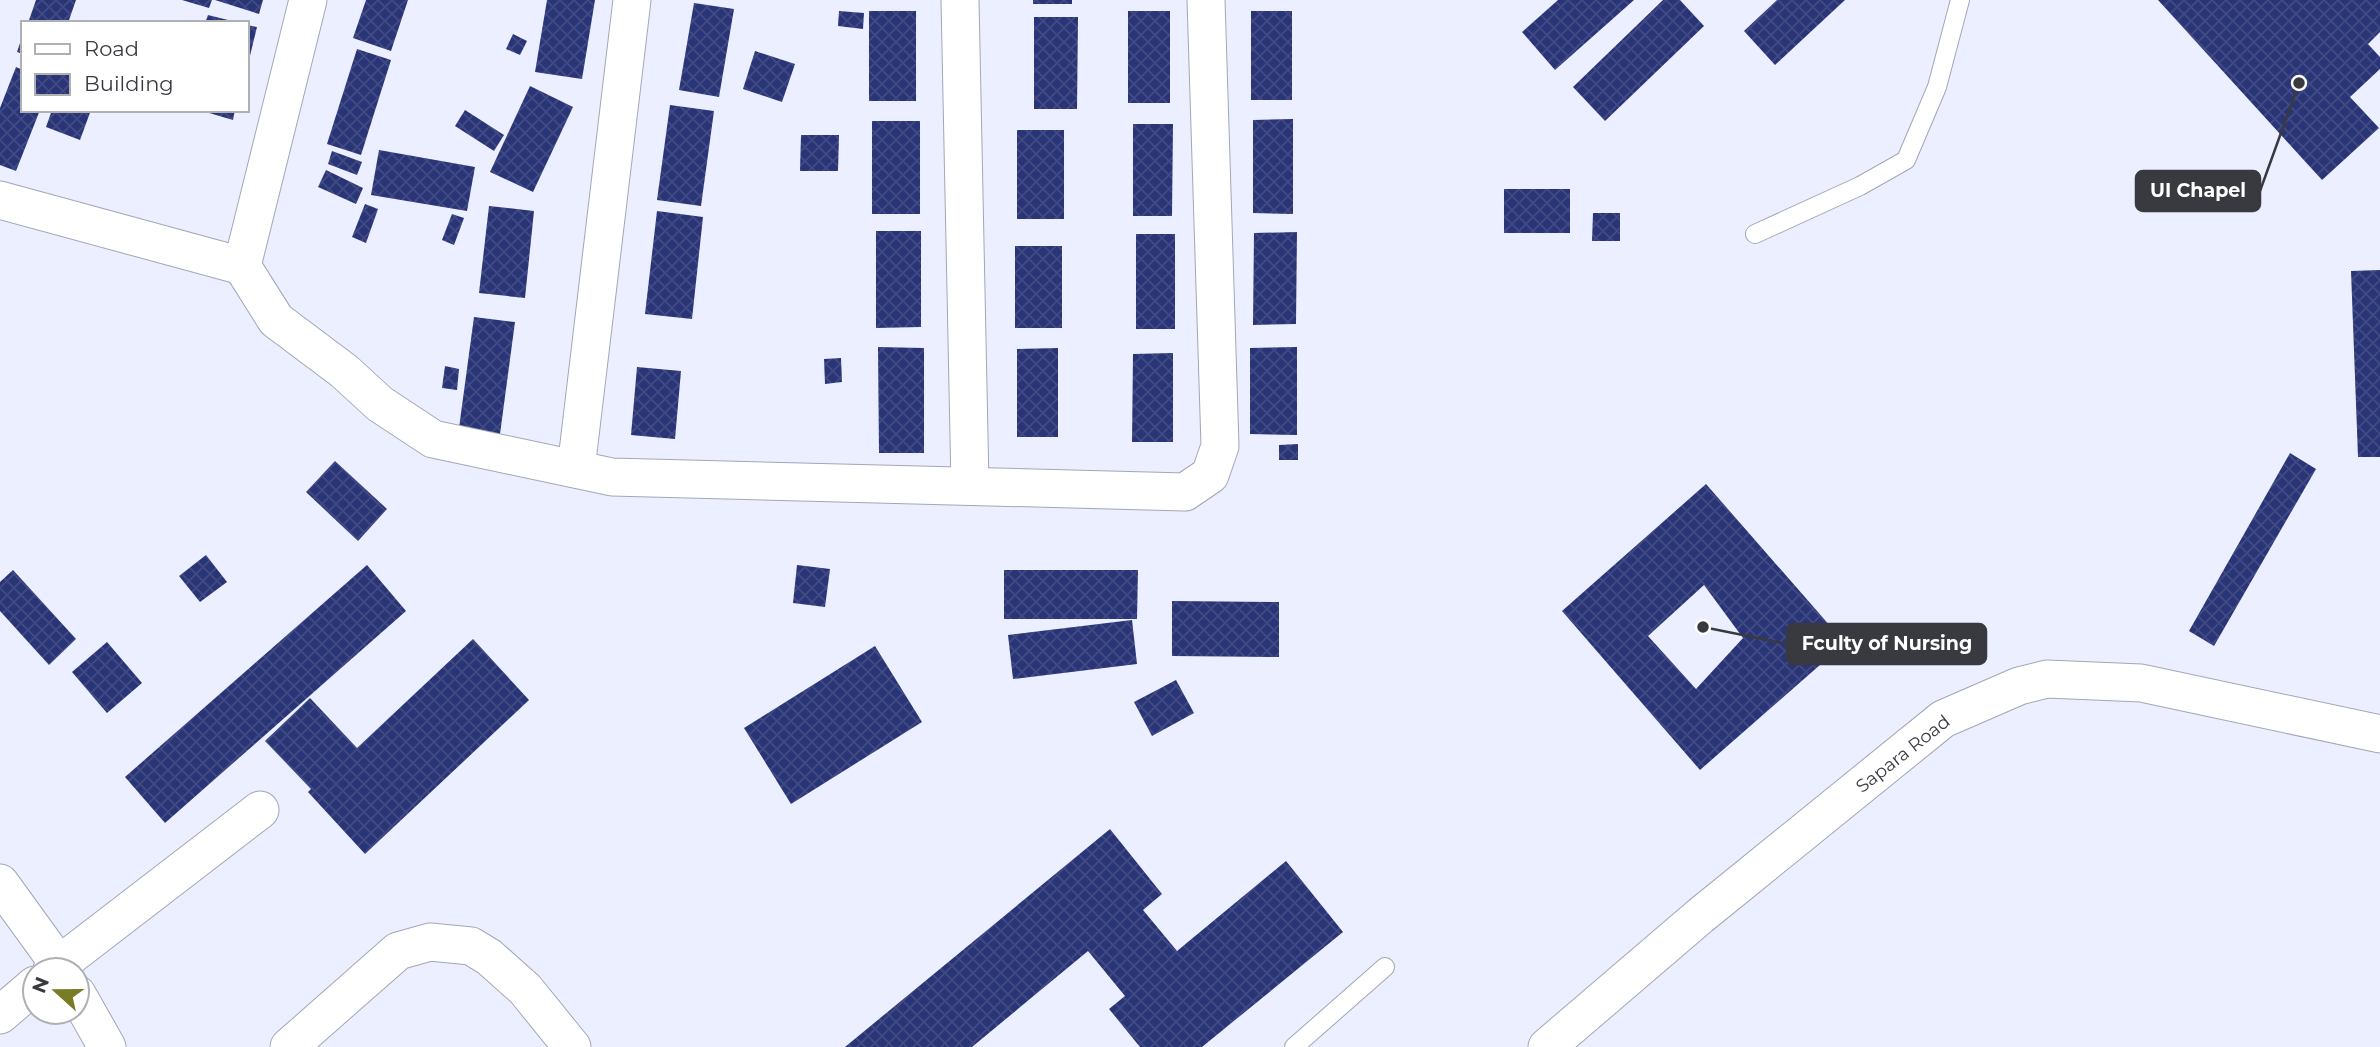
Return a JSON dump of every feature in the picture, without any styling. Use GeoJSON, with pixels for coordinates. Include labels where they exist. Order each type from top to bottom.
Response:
{"type":"FeatureCollection","features":[{"type":"Feature","properties":{"kind":"street"},"geometry":{"type":"LineString","coordinates":[[242,266],[308,0]]}},
{"type":"Feature","properties":{"kind":"street"},"geometry":{"type":"LineString","coordinates":[[576,469],[632,0]]}},
{"type":"Feature","properties":{"kind":"street"},"geometry":{"type":"LineString","coordinates":[[960,0],[970,485]]}},
{"type":"Feature","properties":{"kind":"street"},"geometry":{"type":"LineString","coordinates":[[0,200],[242,266],[276,320],[344,371],[380,404],[433,439],[612,477],[1185,492],[1210,475],[1220,446],[1206,0]]}},
{"type":"Feature","properties":{"kind":"street","name":"Sapara Road"},"geometry":{"type":"LineString","coordinates":[[1546,1047],[1700,916],[1943,719],[2019,686],[2047,679],[2141,683],[2380,734]]}},
{"type":"Feature","properties":{"kind":"street"},"geometry":{"type":"LineString","coordinates":[[83,956],[260,810]]}},
{"type":"Feature","properties":{"kind":"street"},"geometry":{"type":"LineString","coordinates":[[0,883],[44,956]]}},
{"type":"Feature","properties":{"kind":"street"},"geometry":{"type":"LineString","coordinates":[[289,1047],[398,951],[430,942],[471,946],[489,957],[525,989],[572,1047]]}},
{"type":"Feature","properties":{"kind":"street"},"geometry":{"type":"LineString","coordinates":[[0,1015],[21,1001]]}},
{"type":"Feature","properties":{"kind":"street"},"geometry":{"type":"LineString","coordinates":[[91,1025],[107,1047]]}},
{"type":"Feature","properties":{"kind":"lane"},"geometry":{"type":"LineString","coordinates":[[1755,234],[1860,186],[1906,160],[1937,87],[1960,0]]}},
{"type":"Feature","properties":{"kind":"lane"},"geometry":{"type":"LineString","coordinates":[[1294,1047],[1385,967]]}},
{"type":"Feature","properties":{"kind":"building"},"geometry":{"type":"Polygon","coordinates":[[[36,0],[76,0],[69,21],[29,21],[36,0]]]}},
{"type":"Feature","properties":{"kind":"building"},"geometry":{"type":"Polygon","coordinates":[[[182,0],[212,0],[209,8],[182,0]]]}},
{"type":"Feature","properties":{"kind":"building"},"geometry":{"type":"Polygon","coordinates":[[[215,0],[263,0],[259,14],[215,0]]]}},
{"type":"Feature","properties":{"kind":"building"},"geometry":{"type":"Polygon","coordinates":[[[366,0],[408,0],[391,51],[353,38],[366,0]]]}},
{"type":"Feature","properties":{"kind":"building"},"geometry":{"type":"Polygon","coordinates":[[[547,0],[595,0],[582,79],[535,72],[547,0]]]}},
{"type":"Feature","properties":{"kind":"building"},"geometry":{"type":"Polygon","coordinates":[[[1033,0],[1072,0],[1072,4],[1033,4],[1033,0]]]}},
{"type":"Feature","properties":{"kind":"building"},"geometry":{"type":"Polygon","coordinates":[[[1558,0],[1634,0],[1555,70],[1522,32],[1558,0]]]}},
{"type":"Feature","properties":{"kind":"building"},"geometry":{"type":"Polygon","coordinates":[[[1663,0],[1680,0],[1704,26],[1605,121],[1573,87],[1663,0]]]}},
{"type":"Feature","properties":{"kind":"building"},"geometry":{"type":"Polygon","coordinates":[[[1777,0],[1845,0],[1775,65],[1744,31],[1777,0]]]}},
{"type":"Feature","properties":{"kind":"building"},"geometry":{"type":"Polygon","coordinates":[[[2158,0],[2380,0],[2380,32],[2368,44],[2380,57],[2380,69],[2350,97],[2379,128],[2322,180],[2158,0]]]}},
{"type":"Feature","properties":{"kind":"building"},"geometry":{"type":"Polygon","coordinates":[[[694,3],[734,9],[719,97],[679,90],[694,3]]]}},
{"type":"Feature","properties":{"kind":"building"},"geometry":{"type":"Polygon","coordinates":[[[839,11],[864,13],[863,29],[838,26],[839,11]]]}},
{"type":"Feature","properties":{"kind":"building"},"geometry":{"type":"Polygon","coordinates":[[[869,11],[916,11],[916,101],[869,101],[869,11]]]}},
{"type":"Feature","properties":{"kind":"building"},"geometry":{"type":"Polygon","coordinates":[[[1128,11],[1170,11],[1170,103],[1128,103],[1128,11]]]}},
{"type":"Feature","properties":{"kind":"building"},"geometry":{"type":"Polygon","coordinates":[[[1251,11],[1292,11],[1292,100],[1251,100],[1251,11]]]}},
{"type":"Feature","properties":{"kind":"building"},"geometry":{"type":"Polygon","coordinates":[[[208,15],[232,21],[206,21],[208,15]]]}},
{"type":"Feature","properties":{"kind":"building"},"geometry":{"type":"Polygon","coordinates":[[[1034,17],[1078,17],[1077,109],[1034,109],[1034,17]]]}},
{"type":"Feature","properties":{"kind":"building"},"geometry":{"type":"Polygon","coordinates":[[[248,25],[257,27],[248,64],[248,25]]]}},
{"type":"Feature","properties":{"kind":"building"},"geometry":{"type":"Polygon","coordinates":[[[513,34],[527,41],[520,55],[506,49],[513,34]]]}},
{"type":"Feature","properties":{"kind":"building"},"geometry":{"type":"Polygon","coordinates":[[[357,49],[391,60],[361,155],[327,144],[357,49]]]}},
{"type":"Feature","properties":{"kind":"building"},"geometry":{"type":"Polygon","coordinates":[[[755,51],[795,64],[782,102],[743,89],[755,51]]]}},
{"type":"Feature","properties":{"kind":"building"},"geometry":{"type":"Polygon","coordinates":[[[16,67],[21,69],[21,112],[39,112],[16,171],[0,165],[0,108],[16,67]]]}},
{"type":"Feature","properties":{"kind":"building"},"geometry":{"type":"Polygon","coordinates":[[[530,86],[573,107],[533,192],[490,172],[530,86]]]}},
{"type":"Feature","properties":{"kind":"building"},"geometry":{"type":"Polygon","coordinates":[[[670,105],[714,111],[701,206],[657,200],[670,105]]]}},
{"type":"Feature","properties":{"kind":"building"},"geometry":{"type":"Polygon","coordinates":[[[465,110],[504,135],[494,151],[455,126],[465,110]]]}},
{"type":"Feature","properties":{"kind":"building"},"geometry":{"type":"Polygon","coordinates":[[[51,112],[90,112],[80,140],[46,127],[51,112]]]}},
{"type":"Feature","properties":{"kind":"building"},"geometry":{"type":"Polygon","coordinates":[[[206,112],[235,112],[233,120],[206,112]]]}},
{"type":"Feature","properties":{"kind":"building"},"geometry":{"type":"Polygon","coordinates":[[[1293,119],[1293,214],[1253,213],[1253,120],[1293,119]]]}},
{"type":"Feature","properties":{"kind":"building"},"geometry":{"type":"Polygon","coordinates":[[[872,121],[920,121],[920,214],[872,214],[872,121]]]}},
{"type":"Feature","properties":{"kind":"building"},"geometry":{"type":"Polygon","coordinates":[[[1133,124],[1173,124],[1172,216],[1133,216],[1133,124]]]}},
{"type":"Feature","properties":{"kind":"building"},"geometry":{"type":"Polygon","coordinates":[[[1017,130],[1064,130],[1064,219],[1017,219],[1017,130]]]}},
{"type":"Feature","properties":{"kind":"building"},"geometry":{"type":"Polygon","coordinates":[[[801,135],[839,135],[838,171],[800,171],[801,135]]]}},
{"type":"Feature","properties":{"kind":"building"},"geometry":{"type":"Polygon","coordinates":[[[379,150],[475,167],[467,211],[371,195],[379,150]]]}},
{"type":"Feature","properties":{"kind":"building"},"geometry":{"type":"Polygon","coordinates":[[[332,151],[362,162],[357,175],[328,164],[332,151]]]}},
{"type":"Feature","properties":{"kind":"building"},"geometry":{"type":"Polygon","coordinates":[[[326,170],[363,188],[356,204],[318,187],[326,170]]]}},
{"type":"Feature","properties":{"kind":"building"},"geometry":{"type":"Polygon","coordinates":[[[1504,189],[1570,189],[1570,233],[1504,233],[1504,189]]]}},
{"type":"Feature","properties":{"kind":"building"},"geometry":{"type":"Polygon","coordinates":[[[365,204],[378,209],[366,243],[352,237],[365,204]]]}},
{"type":"Feature","properties":{"kind":"building"},"geometry":{"type":"Polygon","coordinates":[[[489,206],[534,211],[525,298],[479,293],[489,206]]]}},
{"type":"Feature","properties":{"kind":"building"},"geometry":{"type":"Polygon","coordinates":[[[657,211],[703,217],[692,319],[645,314],[657,211]]]}},
{"type":"Feature","properties":{"kind":"building"},"geometry":{"type":"Polygon","coordinates":[[[1593,213],[1620,213],[1620,241],[1592,241],[1593,213]]]}},
{"type":"Feature","properties":{"kind":"building"},"geometry":{"type":"Polygon","coordinates":[[[452,214],[464,218],[454,245],[442,240],[452,214]]]}},
{"type":"Feature","properties":{"kind":"building"},"geometry":{"type":"Polygon","coordinates":[[[876,231],[921,231],[921,327],[876,328],[876,231]]]}},
{"type":"Feature","properties":{"kind":"building"},"geometry":{"type":"Polygon","coordinates":[[[1297,232],[1296,324],[1253,325],[1254,233],[1297,232]]]}},
{"type":"Feature","properties":{"kind":"building"},"geometry":{"type":"Polygon","coordinates":[[[1136,234],[1175,234],[1175,329],[1136,329],[1136,234]]]}},
{"type":"Feature","properties":{"kind":"building"},"geometry":{"type":"Polygon","coordinates":[[[1015,246],[1062,246],[1062,328],[1015,328],[1015,246]]]}},
{"type":"Feature","properties":{"kind":"building"},"geometry":{"type":"Polygon","coordinates":[[[2380,270],[2380,457],[2358,457],[2351,271],[2380,270]]]}},
{"type":"Feature","properties":{"kind":"building"},"geometry":{"type":"Polygon","coordinates":[[[474,317],[515,322],[500,434],[459,428],[474,317]]]}},
{"type":"Feature","properties":{"kind":"building"},"geometry":{"type":"Polygon","coordinates":[[[878,347],[924,348],[924,453],[879,453],[878,347]]]}},
{"type":"Feature","properties":{"kind":"building"},"geometry":{"type":"Polygon","coordinates":[[[1297,347],[1297,435],[1250,434],[1250,348],[1297,347]]]}},
{"type":"Feature","properties":{"kind":"building"},"geometry":{"type":"Polygon","coordinates":[[[1058,348],[1058,437],[1017,437],[1017,349],[1058,348]]]}},
{"type":"Feature","properties":{"kind":"building"},"geometry":{"type":"Polygon","coordinates":[[[1173,353],[1173,442],[1132,442],[1133,354],[1173,353]]]}},
{"type":"Feature","properties":{"kind":"building"},"geometry":{"type":"Polygon","coordinates":[[[841,358],[842,382],[825,384],[824,359],[841,358]]]}},
{"type":"Feature","properties":{"kind":"building"},"geometry":{"type":"Polygon","coordinates":[[[445,366],[459,369],[457,390],[442,388],[445,366]]]}},
{"type":"Feature","properties":{"kind":"building"},"geometry":{"type":"Polygon","coordinates":[[[637,367],[681,371],[675,439],[631,435],[637,367]]]}},
{"type":"Feature","properties":{"kind":"building"},"geometry":{"type":"Polygon","coordinates":[[[1298,444],[1298,460],[1279,460],[1279,445],[1298,444]]]}},
{"type":"Feature","properties":{"kind":"building"},"geometry":{"type":"Polygon","coordinates":[[[2290,453],[2316,469],[2214,646],[2189,631],[2290,453]]]}},
{"type":"Feature","properties":{"kind":"building"},"geometry":{"type":"Polygon","coordinates":[[[335,461],[387,509],[358,541],[306,492],[335,461]]]}},
{"type":"Feature","properties":{"kind":"building"},"geometry":{"type":"Polygon","coordinates":[[[1706,484],[1845,643],[1700,770],[1562,611],[1706,484]],[[1704,585],[1648,636],[1696,689],[1743,638],[1704,585]]]}},
{"type":"Feature","properties":{"kind":"building"},"geometry":{"type":"Polygon","coordinates":[[[206,555],[227,582],[200,602],[179,576],[206,555]]]}},
{"type":"Feature","properties":{"kind":"building"},"geometry":{"type":"Polygon","coordinates":[[[367,565],[406,611],[165,823],[125,777],[367,565]]]}},
{"type":"Feature","properties":{"kind":"building"},"geometry":{"type":"Polygon","coordinates":[[[797,565],[830,569],[825,607],[793,603],[797,565]]]}},
{"type":"Feature","properties":{"kind":"building"},"geometry":{"type":"Polygon","coordinates":[[[13,570],[76,639],[49,665],[0,611],[0,582],[13,570]]]}},
{"type":"Feature","properties":{"kind":"building"},"geometry":{"type":"Polygon","coordinates":[[[1004,570],[1138,570],[1137,619],[1004,619],[1004,570]]]}},
{"type":"Feature","properties":{"kind":"building"},"geometry":{"type":"Polygon","coordinates":[[[1172,601],[1279,602],[1279,657],[1172,656],[1172,601]]]}},
{"type":"Feature","properties":{"kind":"building"},"geometry":{"type":"Polygon","coordinates":[[[1132,620],[1137,664],[1013,679],[1008,635],[1132,620]]]}},
{"type":"Feature","properties":{"kind":"building"},"geometry":{"type":"Polygon","coordinates":[[[473,639],[529,700],[365,854],[308,792],[311,789],[265,741],[310,698],[357,748],[473,639]]]}},
{"type":"Feature","properties":{"kind":"building"},"geometry":{"type":"Polygon","coordinates":[[[107,642],[142,683],[107,713],[72,672],[107,642]]]}},
{"type":"Feature","properties":{"kind":"building"},"geometry":{"type":"Polygon","coordinates":[[[875,646],[922,722],[791,804],[744,728],[875,646]]]}},
{"type":"Feature","properties":{"kind":"building"},"geometry":{"type":"Polygon","coordinates":[[[1176,680],[1194,713],[1152,736],[1134,702],[1176,680]]]}},
{"type":"Feature","properties":{"kind":"building"},"geometry":{"type":"Polygon","coordinates":[[[1110,829],[1162,894],[1143,910],[1177,951],[1286,861],[1343,932],[1202,1047],[1140,1047],[1109,1009],[1125,996],[1088,951],[972,1047],[845,1047],[1110,829]]]}},
{"type":"Feature","properties":{"kind":"place","name":"UI Chapel"},"geometry":{"type":"Point","coordinates":[2299,83]}},
{"type":"Feature","properties":{"kind":"place","name":"Fculty of Nursing"},"geometry":{"type":"Point","coordinates":[1703,627]}}]}
